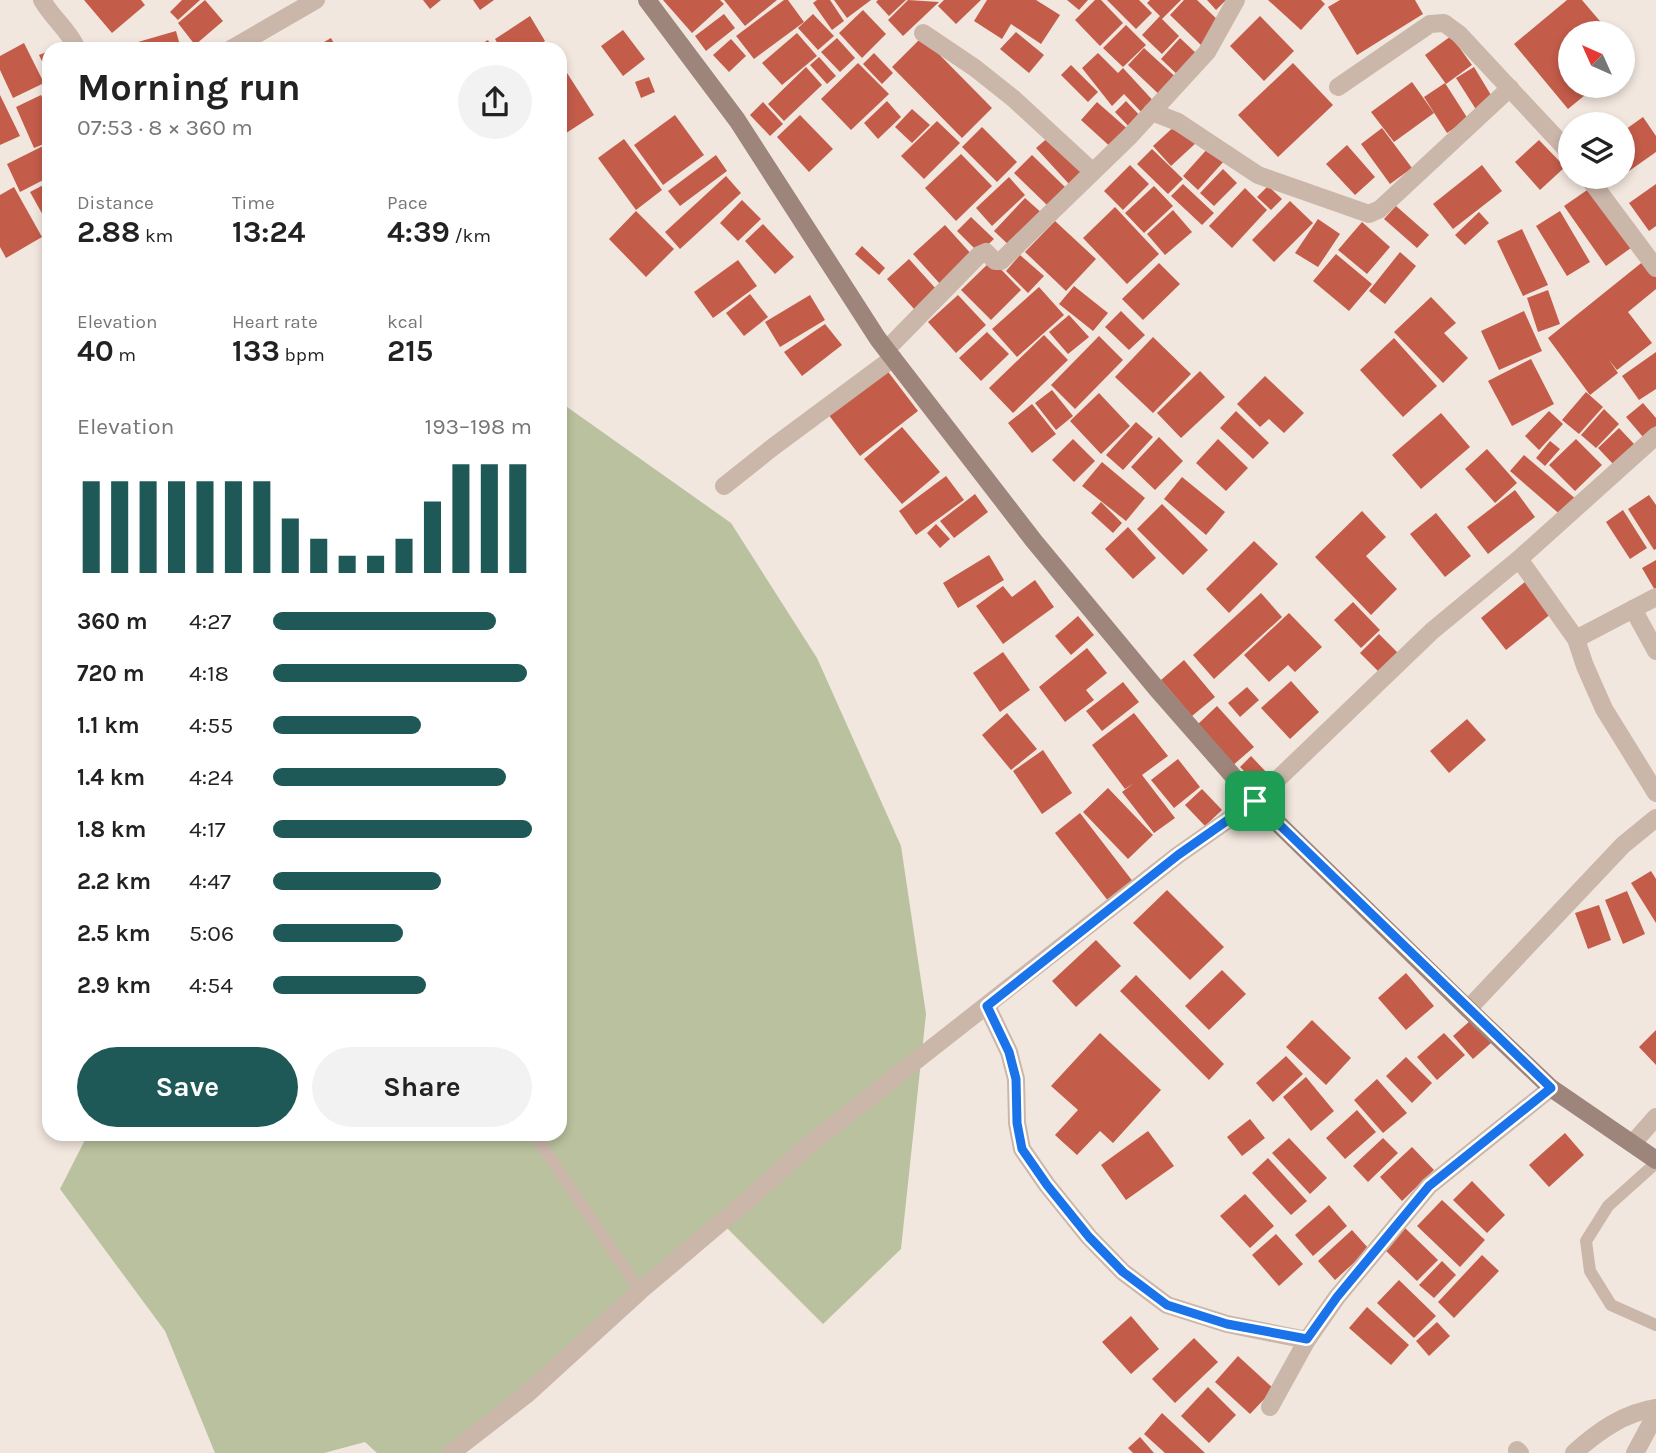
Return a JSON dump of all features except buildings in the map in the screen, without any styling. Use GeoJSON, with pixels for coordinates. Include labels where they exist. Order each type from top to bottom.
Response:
{"type":"FeatureCollection","features":[{"type":"Feature","properties":{"kind":"street"},"geometry":{"type":"LineString","coordinates":[[42,0],[49,13],[74,42]]}},
{"type":"Feature","properties":{"kind":"street"},"geometry":{"type":"LineString","coordinates":[[243,42],[316,0]]}},
{"type":"Feature","properties":{"kind":"street"},"geometry":{"type":"LineString","coordinates":[[648,0],[737,120],[878,339],[1034,541],[1156,688],[1255,801],[1468,1010],[1551,1088],[1656,1161]]}},
{"type":"Feature","properties":{"kind":"street"},"geometry":{"type":"LineString","coordinates":[[724,486],[890,353],[979,255],[986,252],[995,261],[1001,261],[1093,172],[1207,52],[1236,0]]}},
{"type":"Feature","properties":{"kind":"street"},"geometry":{"type":"LineString","coordinates":[[1338,87],[1430,24],[1444,23],[1460,34],[1558,140]]}},
{"type":"Feature","properties":{"kind":"street"},"geometry":{"type":"LineString","coordinates":[[923,33],[975,68],[1014,99],[1093,172]]}},
{"type":"Feature","properties":{"kind":"street"},"geometry":{"type":"LineString","coordinates":[[1152,112],[1178,122],[1258,174],[1369,214],[1380,209],[1510,88]]}},
{"type":"Feature","properties":{"kind":"street"},"geometry":{"type":"LineString","coordinates":[[1597,189],[1656,268]]}},
{"type":"Feature","properties":{"kind":"street"},"geometry":{"type":"LineString","coordinates":[[451,1453],[526,1395],[640,1291],[811,1143],[1178,855],[1255,801],[1432,631],[1519,559],[1656,436]]}},
{"type":"Feature","properties":{"kind":"street"},"geometry":{"type":"LineString","coordinates":[[1519,559],[1576,639],[1604,709],[1656,793]]}},
{"type":"Feature","properties":{"kind":"street"},"geometry":{"type":"LineString","coordinates":[[1576,639],[1656,597]]}},
{"type":"Feature","properties":{"kind":"street"},"geometry":{"type":"LineString","coordinates":[[1633,610],[1656,651]]}},
{"type":"Feature","properties":{"kind":"street"},"geometry":{"type":"LineString","coordinates":[[1468,1010],[1623,845],[1656,818]]}},
{"type":"Feature","properties":{"kind":"street"},"geometry":{"type":"LineString","coordinates":[[987,1006],[1009,1052],[1016,1079],[1017,1123],[1022,1149],[1047,1185],[1123,1272],[1167,1305],[1227,1324],[1307,1339]]}},
{"type":"Feature","properties":{"kind":"street"},"geometry":{"type":"LineString","coordinates":[[1270,1407],[1307,1339],[1337,1297],[1429,1186],[1551,1088]]}},
{"type":"Feature","properties":{"kind":"street"},"geometry":{"type":"LineString","coordinates":[[1633,1143],[1656,1117]]}},
{"type":"Feature","properties":{"kind":"street"},"geometry":{"type":"LineString","coordinates":[[1574,1453],[1603,1428],[1656,1408]]}},
{"type":"Feature","properties":{"kind":"street"},"geometry":{"type":"LineString","coordinates":[[1635,1453],[1656,1414]]}},
{"type":"Feature","properties":{"kind":"lane"},"geometry":{"type":"LineString","coordinates":[[539,1141],[640,1291]]}},
{"type":"Feature","properties":{"kind":"lane"},"geometry":{"type":"LineString","coordinates":[[1656,1161],[1608,1206],[1586,1241],[1590,1272],[1611,1305],[1656,1325]]}},
{"type":"Feature","properties":{"kind":"green space"},"geometry":{"type":"Polygon","coordinates":[[[567,407],[731,523],[817,658],[901,846],[926,1014],[901,1249],[823,1324],[727,1228],[462,1453],[377,1453],[365,1442],[324,1453],[215,1453],[165,1331],[60,1189],[84,1141],[567,1141],[567,407]]]}},
{"type":"Feature","properties":{"kind":"route"},"geometry":{"type":"LineString","coordinates":[[1255,801],[1551,1088],[1429,1186],[1337,1297],[1307,1339],[1227,1324],[1167,1305],[1123,1272],[1089,1237],[1022,1149],[1017,1123],[1016,1079],[1009,1052],[987,1006],[1076,933],[1178,855],[1255,801]]}}]}
